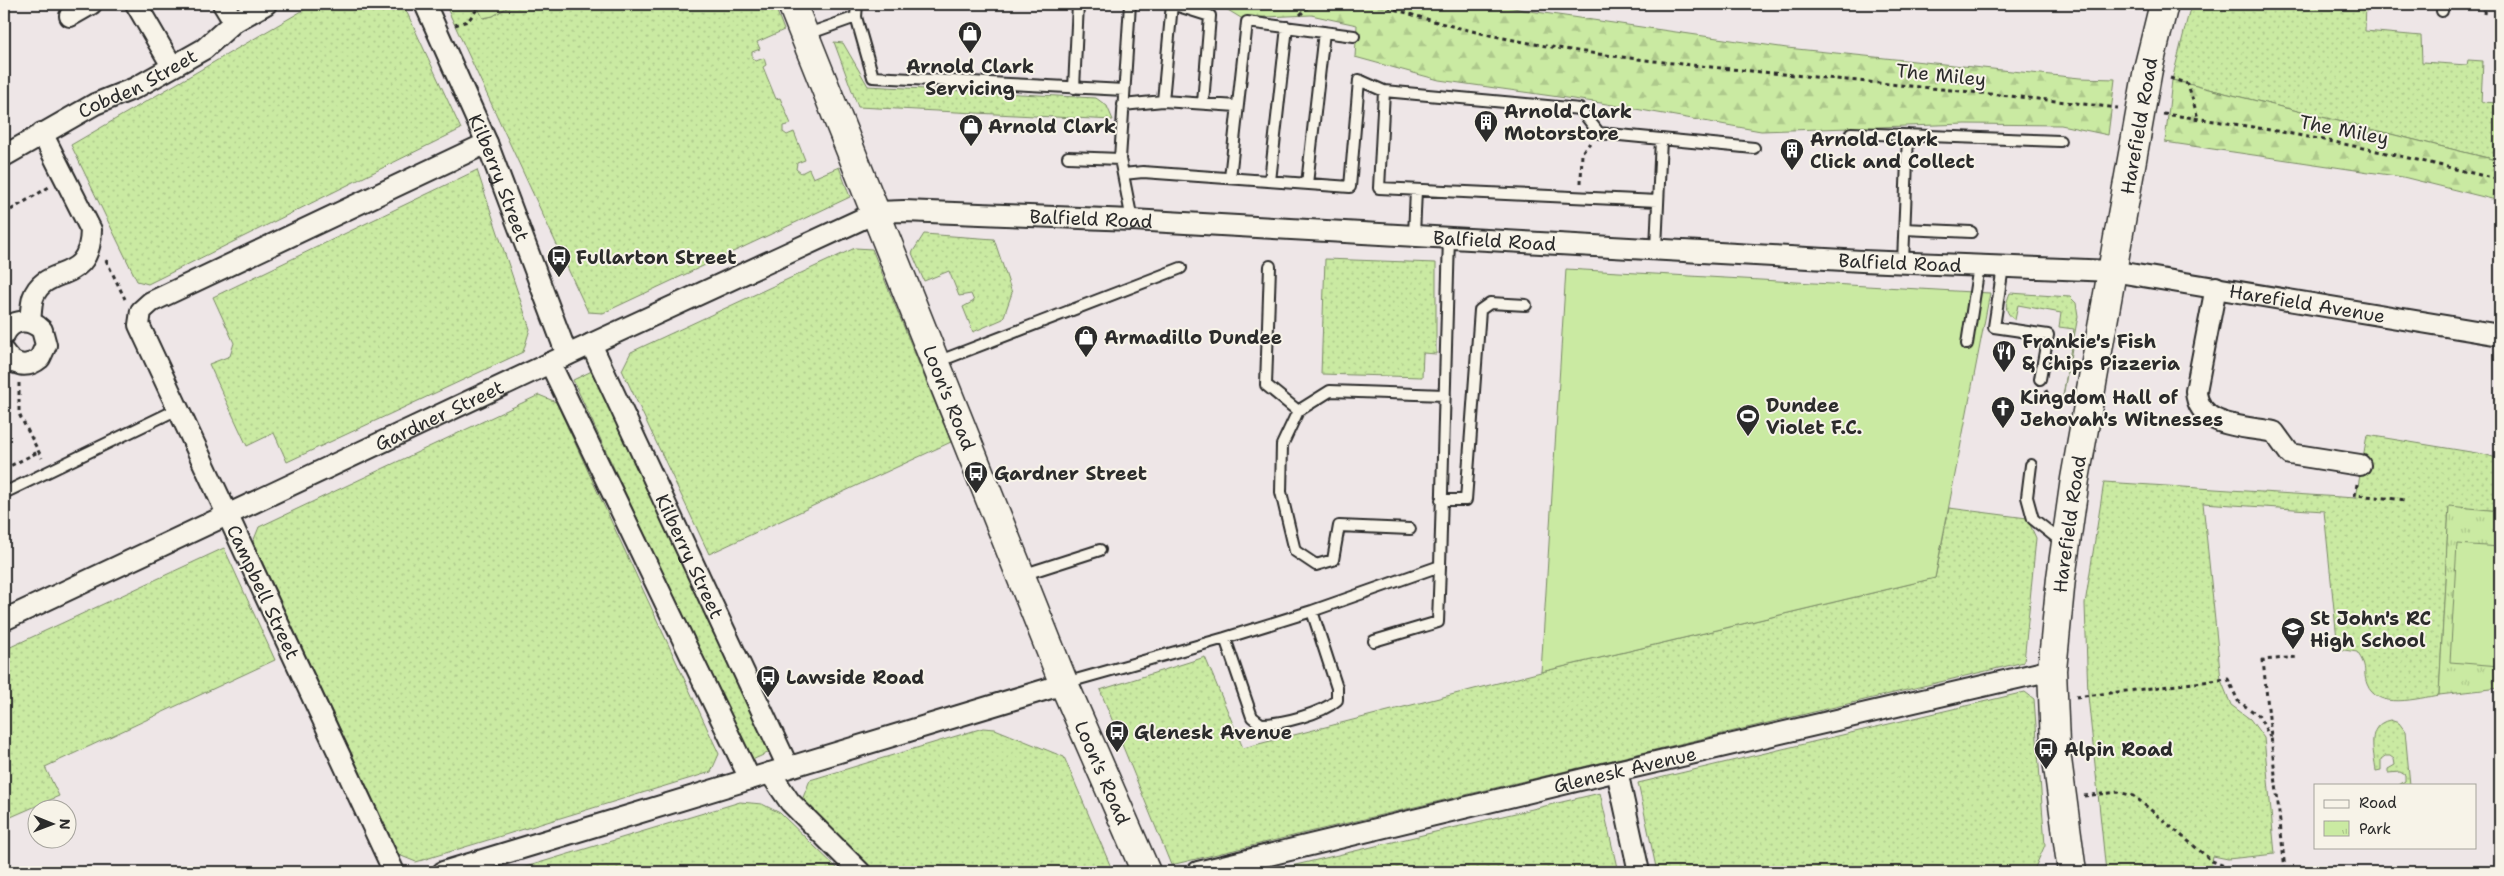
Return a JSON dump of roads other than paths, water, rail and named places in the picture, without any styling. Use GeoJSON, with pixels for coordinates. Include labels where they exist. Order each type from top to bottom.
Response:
{"type":"FeatureCollection","features":[{"type":"Feature","properties":{"kind":"street"},"geometry":{"type":"LineString","coordinates":[[70,16],[91,4]]}},
{"type":"Feature","properties":{"kind":"street"},"geometry":{"type":"LineString","coordinates":[[136,4],[172,66]]}},
{"type":"Feature","properties":{"kind":"street"},"geometry":{"type":"LineString","coordinates":[[224,4],[234,22]]}},
{"type":"Feature","properties":{"kind":"street","name":"Cobden Street"},"geometry":{"type":"LineString","coordinates":[[4,156],[95,104],[135,88],[204,49],[234,22],[266,4]]}},
{"type":"Feature","properties":{"kind":"street","name":"Kilberry Street"},"geometry":{"type":"LineString","coordinates":[[425,4],[487,144],[559,359],[750,779]]}},
{"type":"Feature","properties":{"kind":"street","name":"Loon's Road"},"geometry":{"type":"LineString","coordinates":[[792,4],[877,212],[1064,684],[1146,872]]}},
{"type":"Feature","properties":{"kind":"street","name":"Harefield Road"},"geometry":{"type":"LineString","coordinates":[[2072,872],[2055,744],[2052,670],[2066,544],[2088,404],[2136,138],[2158,74],[2164,4]]}},
{"type":"Feature","properties":{"kind":"street"},"geometry":{"type":"LineString","coordinates":[[30,322],[33,298],[44,284],[83,263],[90,248],[91,230],[42,134]]}},
{"type":"Feature","properties":{"kind":"street","name":"Campbell Street"},"geometry":{"type":"LineString","coordinates":[[394,872],[139,325],[141,311],[151,302],[487,144]]}},
{"type":"Feature","properties":{"kind":"street","name":"Balfield Road"},"geometry":{"type":"LineString","coordinates":[[877,212],[904,211],[1132,220],[1902,262],[2112,271]]}},
{"type":"Feature","properties":{"kind":"street","name":"Gardner Street"},"geometry":{"type":"LineString","coordinates":[[4,620],[591,344],[877,212]]}},
{"type":"Feature","properties":{"kind":"street","name":"Harefield Avenue"},"geometry":{"type":"LineString","coordinates":[[2112,271],[2500,335]]}},
{"type":"Feature","properties":{"kind":"street"},"geometry":{"type":"LineString","coordinates":[[2216,287],[2196,392],[2196,403],[2202,412],[2215,420],[2274,432],[2290,454],[2360,465]]}},
{"type":"Feature","properties":{"kind":"street"},"geometry":{"type":"LineString","coordinates":[[4,335],[10,326],[16,322],[30,322],[42,330],[45,337],[44,352],[34,363],[20,365],[13,362],[4,352]]}},
{"type":"Feature","properties":{"kind":"street","name":"Kilberry Street"},"geometry":{"type":"LineString","coordinates":[[591,344],[779,770],[790,802],[860,872]]}},
{"type":"Feature","properties":{"kind":"street","name":"Glenesk Avenue"},"geometry":{"type":"LineString","coordinates":[[1198,872],[1617,771],[2052,670]]}},
{"type":"Feature","properties":{"kind":"street"},"geometry":{"type":"LineString","coordinates":[[443,872],[1064,684]]}},
{"type":"Feature","properties":{"kind":"street"},"geometry":{"type":"LineString","coordinates":[[1617,771],[1639,872]]}},
{"type":"Feature","properties":{"kind":"lane"},"geometry":{"type":"LineString","coordinates":[[857,4],[856,17],[873,77],[1124,90]]}},
{"type":"Feature","properties":{"kind":"lane"},"geometry":{"type":"LineString","coordinates":[[1074,88],[1078,4]]}},
{"type":"Feature","properties":{"kind":"lane"},"geometry":{"type":"LineString","coordinates":[[1130,4],[1120,159],[1132,220]]}},
{"type":"Feature","properties":{"kind":"lane"},"geometry":{"type":"LineString","coordinates":[[1163,101],[1172,4],[1210,16],[1204,104]]}},
{"type":"Feature","properties":{"kind":"lane"},"geometry":{"type":"LineString","coordinates":[[805,36],[856,17]]}},
{"type":"Feature","properties":{"kind":"lane"},"geometry":{"type":"LineString","coordinates":[[1230,178],[1247,22],[1354,36]]}},
{"type":"Feature","properties":{"kind":"lane"},"geometry":{"type":"LineString","coordinates":[[1270,181],[1287,27]]}},
{"type":"Feature","properties":{"kind":"lane"},"geometry":{"type":"LineString","coordinates":[[1307,184],[1324,32]]}},
{"type":"Feature","properties":{"kind":"lane"},"geometry":{"type":"LineString","coordinates":[[1123,174],[1143,172],[1350,187],[1359,80],[1384,91],[1580,108],[1599,133],[1754,148]]}},
{"type":"Feature","properties":{"kind":"lane"},"geometry":{"type":"LineString","coordinates":[[1384,91],[1379,188],[1580,199],[1658,201]]}},
{"type":"Feature","properties":{"kind":"lane"},"geometry":{"type":"LineString","coordinates":[[1123,106],[1163,101],[1237,106]]}},
{"type":"Feature","properties":{"kind":"lane"},"geometry":{"type":"LineString","coordinates":[[1851,133],[2060,141]]}},
{"type":"Feature","properties":{"kind":"lane"},"geometry":{"type":"LineString","coordinates":[[1902,262],[1908,135]]}},
{"type":"Feature","properties":{"kind":"lane"},"geometry":{"type":"LineString","coordinates":[[1656,248],[1661,139]]}},
{"type":"Feature","properties":{"kind":"lane"},"geometry":{"type":"LineString","coordinates":[[1068,157],[1120,159]]}},
{"type":"Feature","properties":{"kind":"lane"},"geometry":{"type":"LineString","coordinates":[[1414,235],[1416,190]]}},
{"type":"Feature","properties":{"kind":"lane"},"geometry":{"type":"LineString","coordinates":[[1904,229],[1971,232]]}},
{"type":"Feature","properties":{"kind":"lane"},"geometry":{"type":"LineString","coordinates":[[1374,641],[1438,622],[1449,237]]}},
{"type":"Feature","properties":{"kind":"lane"},"geometry":{"type":"LineString","coordinates":[[1270,266],[1266,385],[1298,411]]}},
{"type":"Feature","properties":{"kind":"lane"},"geometry":{"type":"LineString","coordinates":[[1967,344],[1979,266]]}},
{"type":"Feature","properties":{"kind":"lane"},"geometry":{"type":"LineString","coordinates":[[2003,267],[1994,327],[2048,335],[2040,379]]}},
{"type":"Feature","properties":{"kind":"lane"},"geometry":{"type":"LineString","coordinates":[[936,362],[1181,268]]}},
{"type":"Feature","properties":{"kind":"lane"},"geometry":{"type":"LineString","coordinates":[[1441,500],[1466,500],[1480,310],[1490,304],[1526,305]]}},
{"type":"Feature","properties":{"kind":"lane"},"geometry":{"type":"LineString","coordinates":[[1410,529],[1339,526],[1332,560],[1316,565],[1295,551],[1281,492],[1282,445],[1298,411],[1330,391],[1445,394]]}},
{"type":"Feature","properties":{"kind":"lane"},"geometry":{"type":"LineString","coordinates":[[4,493],[178,409]]}},
{"type":"Feature","properties":{"kind":"lane"},"geometry":{"type":"LineString","coordinates":[[2031,465],[2027,497],[2033,519],[2066,544]]}},
{"type":"Feature","properties":{"kind":"lane"},"geometry":{"type":"LineString","coordinates":[[1022,576],[1100,550]]}},
{"type":"Feature","properties":{"kind":"lane"},"geometry":{"type":"LineString","coordinates":[[1064,684],[1312,611],[1440,566]]}},
{"type":"Feature","properties":{"kind":"lane"},"geometry":{"type":"LineString","coordinates":[[1225,638],[1252,717],[1261,724],[1271,724],[1327,708],[1336,700],[1337,688],[1312,611]]}},
{"type":"Feature","properties":{"kind":"place","name":"Arnold Clark Servicing"},"geometry":{"type":"Point","coordinates":[970,54]}},
{"type":"Feature","properties":{"kind":"place","name":"Arnold Clark Motorstore"},"geometry":{"type":"Point","coordinates":[1486,143]}},
{"type":"Feature","properties":{"kind":"place","name":"Arnold Clark"},"geometry":{"type":"Point","coordinates":[971,147]}},
{"type":"Feature","properties":{"kind":"place","name":"Arnold Clark Click and Collect"},"geometry":{"type":"Point","coordinates":[1792,171]}},
{"type":"Feature","properties":{"kind":"place","name":"Fullarton Street"},"geometry":{"type":"Point","coordinates":[559,278]}},
{"type":"Feature","properties":{"kind":"place","name":"Armadillo Dundee"},"geometry":{"type":"Point","coordinates":[1086,358]}},
{"type":"Feature","properties":{"kind":"place","name":"Frankie's Fish & Chips Pizzeria"},"geometry":{"type":"Point","coordinates":[2004,373]}},
{"type":"Feature","properties":{"kind":"place","name":"Kingdom Hall of Jehovah's Witnesses"},"geometry":{"type":"Point","coordinates":[2003,429]}},
{"type":"Feature","properties":{"kind":"place","name":"Dundee Violet F.C."},"geometry":{"type":"Point","coordinates":[1748,437]}},
{"type":"Feature","properties":{"kind":"place","name":"Gardner Street"},"geometry":{"type":"Point","coordinates":[976,494]}},
{"type":"Feature","properties":{"kind":"place","name":"St John's RC High School"},"geometry":{"type":"Point","coordinates":[2293,650]}},
{"type":"Feature","properties":{"kind":"place","name":"Lawside Road"},"geometry":{"type":"Point","coordinates":[768,698]}},
{"type":"Feature","properties":{"kind":"place","name":"Glenesk Avenue"},"geometry":{"type":"Point","coordinates":[1117,753]}},
{"type":"Feature","properties":{"kind":"place","name":"Alpin Road"},"geometry":{"type":"Point","coordinates":[2046,770]}}]}
